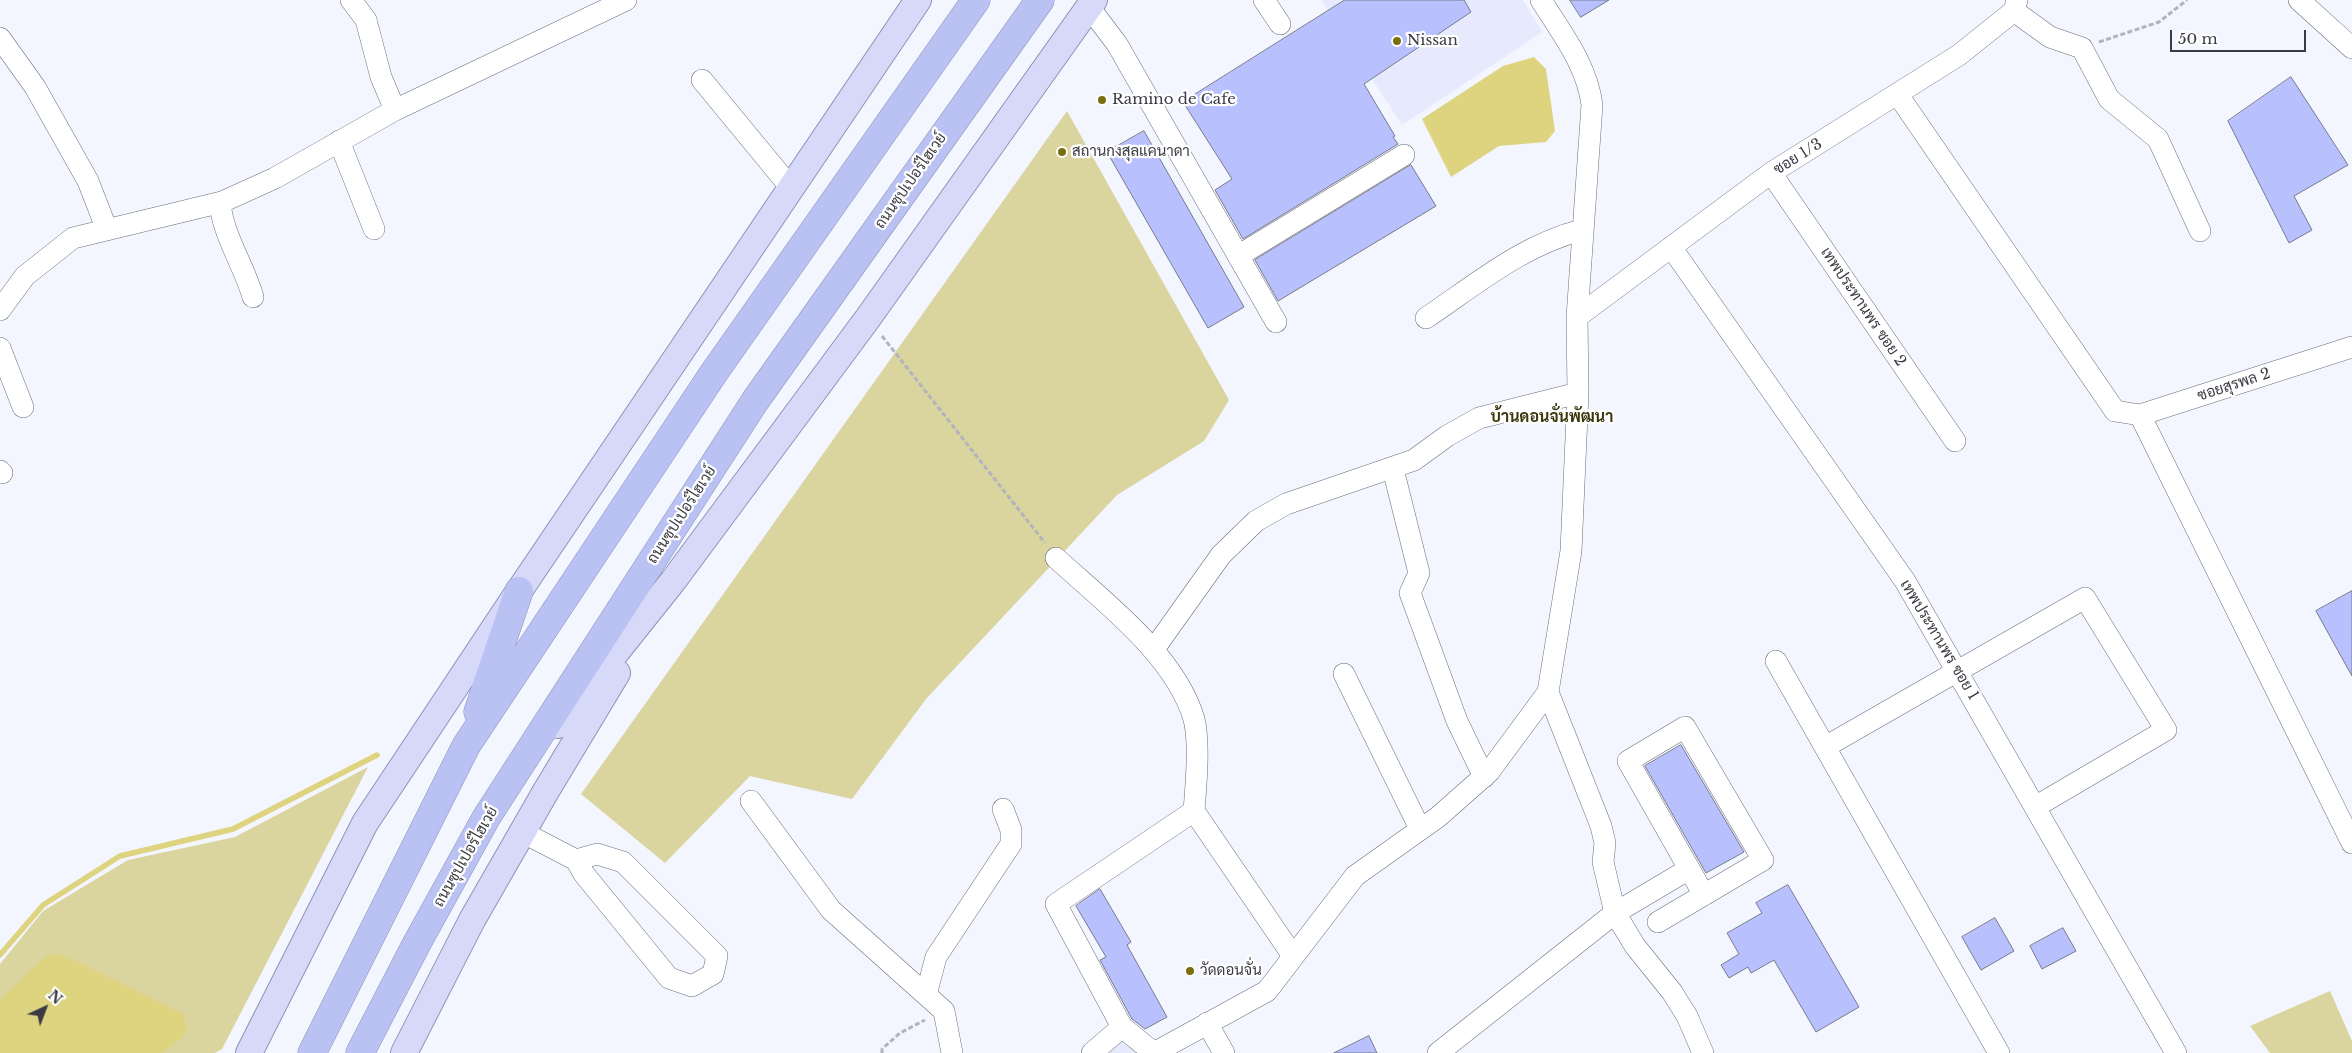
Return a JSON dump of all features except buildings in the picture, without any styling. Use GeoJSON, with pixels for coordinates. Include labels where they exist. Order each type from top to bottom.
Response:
{"type":"FeatureCollection","features":[{"type":"Feature","properties":{"kind":"highway"},"geometry":{"type":"LineString","coordinates":[[312,1053],[466,746],[713,374],[976,0]]}},
{"type":"Feature","properties":{"kind":"highway","name":"ถนนซุปเปอร์ไฮเวย์"},"geometry":{"type":"LineString","coordinates":[[360,1053],[486,818],[502,796],[755,401],[1040,0]]}},
{"type":"Feature","properties":{"kind":"highway"},"geometry":{"type":"LineString","coordinates":[[466,746],[519,591]]}},
{"type":"Feature","properties":{"kind":"highway"},"geometry":{"type":"LineString","coordinates":[[377,1053],[417,944]]}},
{"type":"Feature","properties":{"kind":"main road"},"geometry":{"type":"LineString","coordinates":[[249,1053],[365,823],[519,591],[918,0]]}},
{"type":"Feature","properties":{"kind":"main road"},"geometry":{"type":"LineString","coordinates":[[502,796],[673,581],[868,318],[1091,4]]}},
{"type":"Feature","properties":{"kind":"main road"},"geometry":{"type":"LineString","coordinates":[[404,1053],[472,920],[522,832],[673,581]]}},
{"type":"Feature","properties":{"kind":"street"},"geometry":{"type":"LineString","coordinates":[[351,0],[360,9],[366,20],[381,77],[395,110]]}},
{"type":"Feature","properties":{"kind":"street"},"geometry":{"type":"LineString","coordinates":[[0,310],[25,276],[73,238],[220,203],[275,178],[395,110],[626,0]]}},
{"type":"Feature","properties":{"kind":"street"},"geometry":{"type":"LineString","coordinates":[[1264,0],[1280,24]]}},
{"type":"Feature","properties":{"kind":"street"},"geometry":{"type":"LineString","coordinates":[[1194,811],[1056,904],[1122,1027],[1154,1053],[1267,991],[1355,876],[1420,829],[1490,772],[1548,692],[1571,551],[1578,393],[1577,317],[1582,230],[1592,121],[1590,86],[1582,65],[1541,0]]}},
{"type":"Feature","properties":{"kind":"street"},"geometry":{"type":"LineString","coordinates":[[2299,0],[2352,48]]}},
{"type":"Feature","properties":{"kind":"street"},"geometry":{"type":"LineString","coordinates":[[1091,4],[1117,44],[1276,322]]}},
{"type":"Feature","properties":{"kind":"street"},"geometry":{"type":"LineString","coordinates":[[2015,6],[2050,37],[2082,48],[2109,100],[2158,139],[2200,231]]}},
{"type":"Feature","properties":{"kind":"street","name":"ซอย 1/3"},"geometry":{"type":"LineString","coordinates":[[1577,317],[1771,173],[1959,55],[2015,6]]}},
{"type":"Feature","properties":{"kind":"street"},"geometry":{"type":"LineString","coordinates":[[0,38],[34,87],[88,181],[106,230]]}},
{"type":"Feature","properties":{"kind":"street"},"geometry":{"type":"LineString","coordinates":[[702,80],[791,188]]}},
{"type":"Feature","properties":{"kind":"street","name":"ซอยสุรพล 2"},"geometry":{"type":"LineString","coordinates":[[1898,95],[2115,411],[2140,415],[2352,348]]}},
{"type":"Feature","properties":{"kind":"street"},"geometry":{"type":"LineString","coordinates":[[339,142],[374,229]]}},
{"type":"Feature","properties":{"kind":"street"},"geometry":{"type":"LineString","coordinates":[[1238,256],[1404,155]]}},
{"type":"Feature","properties":{"kind":"street","name":"เทพประทานพร ซอย 2"},"geometry":{"type":"LineString","coordinates":[[1771,173],[1955,442]]}},
{"type":"Feature","properties":{"kind":"street"},"geometry":{"type":"LineString","coordinates":[[220,203],[221,220],[247,274],[253,297]]}},
{"type":"Feature","properties":{"kind":"street"},"geometry":{"type":"LineString","coordinates":[[1426,318],[1527,251],[1561,235],[1582,230]]}},
{"type":"Feature","properties":{"kind":"street","name":"เทพประทานพร ซอย 1"},"geometry":{"type":"LineString","coordinates":[[1671,247],[1905,581],[2176,1053]]}},
{"type":"Feature","properties":{"kind":"street"},"geometry":{"type":"LineString","coordinates":[[0,348],[23,407]]}},
{"type":"Feature","properties":{"kind":"street"},"geometry":{"type":"LineString","coordinates":[[1154,648],[1221,555],[1256,521],[1286,504],[1393,469],[1414,460],[1448,436],[1479,418],[1578,393]]}},
{"type":"Feature","properties":{"kind":"street"},"geometry":{"type":"LineString","coordinates":[[2140,415],[2352,843]]}},
{"type":"Feature","properties":{"kind":"street"},"geometry":{"type":"LineString","coordinates":[[1393,469],[1419,573],[1410,593],[1457,721],[1484,777]]}},
{"type":"Feature","properties":{"kind":"street"},"geometry":{"type":"LineString","coordinates":[[1056,558],[1154,648],[1174,676],[1194,720],[1197,767],[1194,811],[1293,956]]}},
{"type":"Feature","properties":{"kind":"street"},"geometry":{"type":"LineString","coordinates":[[1825,747],[2085,598],[2166,730],[2035,807]]}},
{"type":"Feature","properties":{"kind":"street"},"geometry":{"type":"LineString","coordinates":[[1776,661],[1999,1053]]}},
{"type":"Feature","properties":{"kind":"street"},"geometry":{"type":"LineString","coordinates":[[1344,674],[1420,829]]}},
{"type":"Feature","properties":{"kind":"street"},"geometry":{"type":"LineString","coordinates":[[1548,692],[1601,826],[1604,843],[1603,862],[1615,913],[1635,946],[1672,992],[1687,1016],[1703,1053]]}},
{"type":"Feature","properties":{"kind":"street"},"geometry":{"type":"LineString","coordinates":[[1658,922],[1704,895],[1763,860],[1685,727],[1628,761],[1704,895]]}},
{"type":"Feature","properties":{"kind":"street"},"geometry":{"type":"LineString","coordinates":[[751,801],[831,910],[944,1011],[952,1053]]}},
{"type":"Feature","properties":{"kind":"street"},"geometry":{"type":"LineString","coordinates":[[926,995],[936,957],[1011,844],[1011,830],[1003,809]]}},
{"type":"Feature","properties":{"kind":"street"},"geometry":{"type":"LineString","coordinates":[[522,832],[576,860],[584,874],[668,978],[692,986],[713,974],[717,956],[623,862],[597,854],[576,860]]}},
{"type":"Feature","properties":{"kind":"street"},"geometry":{"type":"LineString","coordinates":[[1438,1053],[1615,913],[1689,869]]}},
{"type":"Feature","properties":{"kind":"street"},"geometry":{"type":"LineString","coordinates":[[1207,1023],[1224,1053]]}},
{"type":"Feature","properties":{"kind":"street"},"geometry":{"type":"LineString","coordinates":[[1092,1053],[1122,1027]]}},
{"type":"Feature","properties":{"kind":"path"},"geometry":{"type":"LineString","coordinates":[[2082,48],[2158,22],[2187,0]]}},
{"type":"Feature","properties":{"kind":"path"},"geometry":{"type":"LineString","coordinates":[[868,318],[1056,558]]}},
{"type":"Feature","properties":{"kind":"path"},"geometry":{"type":"LineString","coordinates":[[882,1053],[882,1049],[900,1033],[944,1011]]}},
{"type":"Feature","properties":{"kind":"shaded area"},"geometry":{"type":"Polygon","coordinates":[[[1321,0],[1523,0],[1542,32],[1402,125],[1321,0]]]}},
{"type":"Feature","properties":{"kind":"shaded area"},"geometry":{"type":"Polygon","coordinates":[[[1534,57],[1546,69],[1555,131],[1546,142],[1499,146],[1451,177],[1422,119],[1503,66],[1534,57]]]}},
{"type":"Feature","properties":{"kind":"shaded area"},"geometry":{"type":"Polygon","coordinates":[[[1067,111],[1229,400],[1204,441],[1117,495],[926,699],[852,799],[750,776],[665,863],[581,794],[1067,111]]]}},
{"type":"Feature","properties":{"kind":"shaded area"},"geometry":{"type":"Polygon","coordinates":[[[368,767],[222,1049],[215,1053],[0,1053],[0,964],[43,911],[128,860],[235,837],[368,767]]]}},
{"type":"Feature","properties":{"kind":"shaded area"},"geometry":{"type":"Polygon","coordinates":[[[61,954],[183,1014],[187,1030],[180,1040],[160,1053],[0,1053],[0,1000],[47,955],[61,954]]]}},
{"type":"Feature","properties":{"kind":"shaded area"},"geometry":{"type":"Polygon","coordinates":[[[2330,991],[2352,1041],[2352,1053],[2270,1053],[2250,1026],[2330,991]]]}},
{"type":"Feature","properties":{"kind":"shaded area"},"geometry":{"type":"Polygon","coordinates":[[[1131,1036],[1142,1053],[1105,1053],[1131,1036]]]}},
{"type":"Feature","properties":{"kind":"waterway"},"geometry":{"type":"LineString","coordinates":[[0,955],[43,905],[120,856],[233,829],[377,755]]}},
{"type":"Feature","properties":{"kind":"place","name":"Nissan"},"geometry":{"type":"Point","coordinates":[1397,41]}},
{"type":"Feature","properties":{"kind":"place","name":"Ramino de Cafe"},"geometry":{"type":"Point","coordinates":[1102,100]}},
{"type":"Feature","properties":{"kind":"place","name":"สถานกงสุลแคนาดา"},"geometry":{"type":"Point","coordinates":[1062,152]}},
{"type":"Feature","properties":{"kind":"place","name":"วัดดอนจั่น"},"geometry":{"type":"Point","coordinates":[1190,971]}},
{"type":"Feature","properties":{"kind":"district","name":"บ้านดอนจั่นพัฒนา"},"geometry":{"type":"Point","coordinates":[1552,417]}}]}
